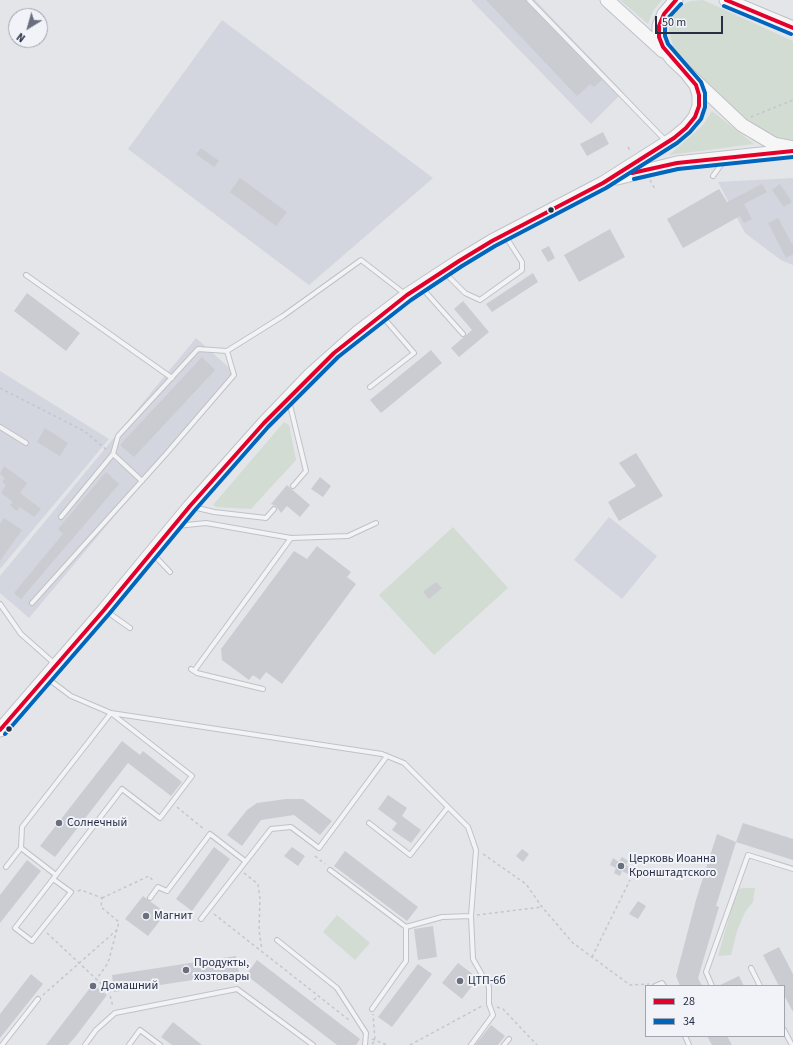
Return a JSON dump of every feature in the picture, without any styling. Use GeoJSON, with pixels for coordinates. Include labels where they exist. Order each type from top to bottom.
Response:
{"type":"FeatureCollection","features":[{"type":"Feature","properties":{"kind":"main road"},"geometry":{"type":"LineString","coordinates":[[607,0],[742,125],[774,144],[793,150]]}},
{"type":"Feature","properties":{"kind":"main road"},"geometry":{"type":"LineString","coordinates":[[672,59],[661,42],[659,26],[664,14],[676,0]]}},
{"type":"Feature","properties":{"kind":"main road"},"geometry":{"type":"LineString","coordinates":[[726,0],[793,28]]}},
{"type":"Feature","properties":{"kind":"main road"},"geometry":{"type":"LineString","coordinates":[[0,730],[104,610],[190,506],[288,397],[334,353],[407,295],[444,271],[504,234],[602,183],[667,142],[686,128],[695,117],[699,106],[699,95],[696,85],[688,75]]}},
{"type":"Feature","properties":{"kind":"main road"},"geometry":{"type":"LineString","coordinates":[[602,183],[626,174],[677,164],[793,150]]}},
{"type":"Feature","properties":{"kind":"lane"},"geometry":{"type":"LineString","coordinates":[[529,0],[667,142]]}},
{"type":"Feature","properties":{"kind":"lane"},"geometry":{"type":"LineString","coordinates":[[713,176],[726,157]]}},
{"type":"Feature","properties":{"kind":"lane"},"geometry":{"type":"LineString","coordinates":[[444,271],[465,293],[480,300],[522,270],[522,262],[504,234]]}},
{"type":"Feature","properties":{"kind":"lane"},"geometry":{"type":"LineString","coordinates":[[61,516],[112,454],[118,436],[198,349],[227,351],[283,316],[361,260],[407,295]]}},
{"type":"Feature","properties":{"kind":"lane"},"geometry":{"type":"LineString","coordinates":[[26,275],[172,378]]}},
{"type":"Feature","properties":{"kind":"lane"},"geometry":{"type":"LineString","coordinates":[[421,286],[463,334]]}},
{"type":"Feature","properties":{"kind":"lane"},"geometry":{"type":"LineString","coordinates":[[370,387],[414,353],[381,315]]}},
{"type":"Feature","properties":{"kind":"lane"},"geometry":{"type":"LineString","coordinates":[[32,602],[142,481],[234,375],[227,351]]}},
{"type":"Feature","properties":{"kind":"lane"},"geometry":{"type":"LineString","coordinates":[[288,397],[306,471],[293,486]]}},
{"type":"Feature","properties":{"kind":"lane"},"geometry":{"type":"LineString","coordinates":[[0,427],[26,443]]}},
{"type":"Feature","properties":{"kind":"lane"},"geometry":{"type":"LineString","coordinates":[[112,454],[142,481]]}},
{"type":"Feature","properties":{"kind":"lane"},"geometry":{"type":"LineString","coordinates":[[190,506],[214,512],[266,518],[274,509]]}},
{"type":"Feature","properties":{"kind":"lane"},"geometry":{"type":"LineString","coordinates":[[173,527],[206,523],[291,538],[348,536],[376,523]]}},
{"type":"Feature","properties":{"kind":"lane"},"geometry":{"type":"LineString","coordinates":[[263,689],[192,670],[274,558],[291,538]]}},
{"type":"Feature","properties":{"kind":"lane"},"geometry":{"type":"LineString","coordinates":[[152,553],[170,572]]}},
{"type":"Feature","properties":{"kind":"lane"},"geometry":{"type":"LineString","coordinates":[[0,604],[21,634],[56,664]]}},
{"type":"Feature","properties":{"kind":"lane"},"geometry":{"type":"LineString","coordinates":[[104,610],[130,628]]}},
{"type":"Feature","properties":{"kind":"lane"},"geometry":{"type":"LineString","coordinates":[[46,676],[71,696],[111,713],[361,749],[388,756],[404,763],[468,827],[476,850],[471,916],[473,959],[489,987],[489,1004],[493,1015],[470,1045]]}},
{"type":"Feature","properties":{"kind":"lane"},"geometry":{"type":"LineString","coordinates":[[6,867],[21,848],[22,827],[111,713]]}},
{"type":"Feature","properties":{"kind":"lane"},"geometry":{"type":"LineString","coordinates":[[21,848],[54,877],[71,892],[32,941],[15,928],[54,877],[122,788],[160,818],[192,776],[111,713]]}},
{"type":"Feature","properties":{"kind":"lane"},"geometry":{"type":"LineString","coordinates":[[202,919],[270,829],[291,827],[319,848],[388,756]]}},
{"type":"Feature","properties":{"kind":"lane"},"geometry":{"type":"LineString","coordinates":[[369,823],[410,855],[448,807]]}},
{"type":"Feature","properties":{"kind":"lane"},"geometry":{"type":"LineString","coordinates":[[150,898],[158,887],[167,891],[210,834],[245,861]]}},
{"type":"Feature","properties":{"kind":"lane"},"geometry":{"type":"LineString","coordinates":[[712,985],[706,972],[748,855],[793,869]]}},
{"type":"Feature","properties":{"kind":"lane"},"geometry":{"type":"LineString","coordinates":[[330,870],[406,928]]}},
{"type":"Feature","properties":{"kind":"lane"},"geometry":{"type":"LineString","coordinates":[[406,928],[442,917],[471,916]]}},
{"type":"Feature","properties":{"kind":"lane"},"geometry":{"type":"LineString","coordinates":[[372,1008],[406,961],[406,928]]}},
{"type":"Feature","properties":{"kind":"lane"},"geometry":{"type":"LineString","coordinates":[[277,940],[337,988],[366,1033],[365,1045]]}},
{"type":"Feature","properties":{"kind":"lane"},"geometry":{"type":"LineString","coordinates":[[751,968],[760,985]]}},
{"type":"Feature","properties":{"kind":"lane"},"geometry":{"type":"LineString","coordinates":[[85,1045],[96,1030],[115,1013],[237,989],[313,1045]]}},
{"type":"Feature","properties":{"kind":"lane"},"geometry":{"type":"LineString","coordinates":[[2,1045],[38,999]]}},
{"type":"Feature","properties":{"kind":"lane"},"geometry":{"type":"LineString","coordinates":[[129,1045],[140,1030],[160,1045]]}},
{"type":"Feature","properties":{"kind":"lane"},"geometry":{"type":"LineString","coordinates":[[785,1032],[792,1045]]}},
{"type":"Feature","properties":{"kind":"lane"},"geometry":{"type":"LineString","coordinates":[[504,1045],[508,1040]]}},
{"type":"Feature","properties":{"kind":"path"},"geometry":{"type":"LineString","coordinates":[[751,117],[793,100]]}},
{"type":"Feature","properties":{"kind":"path"},"geometry":{"type":"LineString","coordinates":[[0,388],[84,431],[112,454]]}},
{"type":"Feature","properties":{"kind":"path"},"geometry":{"type":"LineString","coordinates":[[175,806],[210,834]]}},
{"type":"Feature","properties":{"kind":"path"},"geometry":{"type":"LineString","coordinates":[[476,850],[526,884],[573,943],[630,985],[663,984]]}},
{"type":"Feature","properties":{"kind":"path"},"geometry":{"type":"LineString","coordinates":[[315,856],[325,864]]}},
{"type":"Feature","properties":{"kind":"path"},"geometry":{"type":"LineString","coordinates":[[239,870],[258,884],[260,899],[259,930],[262,950]]}},
{"type":"Feature","properties":{"kind":"path"},"geometry":{"type":"LineString","coordinates":[[71,892],[81,890],[102,898],[149,876],[158,887]]}},
{"type":"Feature","properties":{"kind":"path"},"geometry":{"type":"LineString","coordinates":[[592,957],[630,880]]}},
{"type":"Feature","properties":{"kind":"path"},"geometry":{"type":"LineString","coordinates":[[96,980],[108,963],[119,922],[101,907],[102,898]]}},
{"type":"Feature","properties":{"kind":"path"},"geometry":{"type":"LineString","coordinates":[[471,916],[542,906]]}},
{"type":"Feature","properties":{"kind":"path"},"geometry":{"type":"LineString","coordinates":[[211,911],[375,1041],[387,1045]]}},
{"type":"Feature","properties":{"kind":"path"},"geometry":{"type":"LineString","coordinates":[[38,999],[118,928]]}},
{"type":"Feature","properties":{"kind":"path"},"geometry":{"type":"LineString","coordinates":[[50,935],[109,991],[115,1013]]}},
{"type":"Feature","properties":{"kind":"path"},"geometry":{"type":"LineString","coordinates":[[314,1000],[318,996]]}},
{"type":"Feature","properties":{"kind":"path"},"geometry":{"type":"LineString","coordinates":[[410,1045],[489,1004],[503,1009],[537,1045]]}},
{"type":"Feature","properties":{"kind":"path"},"geometry":{"type":"LineString","coordinates":[[372,1008],[375,1041]]}},
{"type":"Feature","properties":{"kind":"path"},"geometry":{"type":"LineString","coordinates":[[371,1045],[375,1041]]}},
{"type":"Feature","properties":{"kind":"shaded area"},"geometry":{"type":"Polygon","coordinates":[[[471,0],[535,0],[623,92],[591,124],[471,0]]]}},
{"type":"Feature","properties":{"kind":"shaded area"},"geometry":{"type":"Polygon","coordinates":[[[620,0],[662,0],[653,11],[648,24],[620,0]]]}},
{"type":"Feature","properties":{"kind":"shaded area"},"geometry":{"type":"Polygon","coordinates":[[[703,0],[793,41],[793,142],[780,139],[761,130],[748,121],[674,50],[669,31],[669,23],[673,14],[682,5],[691,1],[703,0]]]}},
{"type":"Feature","properties":{"kind":"shaded area"},"geometry":{"type":"Polygon","coordinates":[[[222,20],[433,178],[309,285],[128,149],[222,20]]]}},
{"type":"Feature","properties":{"kind":"shaded area"},"geometry":{"type":"Polygon","coordinates":[[[712,111],[754,144],[669,155],[702,126],[712,111]]]}},
{"type":"Feature","properties":{"kind":"shaded area"},"geometry":{"type":"Polygon","coordinates":[[[793,178],[793,265],[781,260],[745,233],[718,182],[793,178]]]}},
{"type":"Feature","properties":{"kind":"shaded area"},"geometry":{"type":"Polygon","coordinates":[[[196,338],[235,373],[29,618],[0,593],[0,576],[196,338]]]}},
{"type":"Feature","properties":{"kind":"shaded area"},"geometry":{"type":"Polygon","coordinates":[[[0,371],[109,439],[0,569],[0,371]]]}},
{"type":"Feature","properties":{"kind":"shaded area"},"geometry":{"type":"Polygon","coordinates":[[[284,422],[289,425],[296,460],[251,509],[216,507],[213,505],[284,422]]]}},
{"type":"Feature","properties":{"kind":"shaded area"},"geometry":{"type":"Polygon","coordinates":[[[609,517],[657,556],[622,599],[574,560],[609,517]]]}},
{"type":"Feature","properties":{"kind":"shaded area"},"geometry":{"type":"Polygon","coordinates":[[[453,527],[508,588],[434,655],[379,595],[453,527]]]}},
{"type":"Feature","properties":{"kind":"shaded area"},"geometry":{"type":"Polygon","coordinates":[[[742,888],[755,888],[753,902],[745,912],[737,931],[731,955],[718,956],[737,890],[742,888]]]}},
{"type":"Feature","properties":{"kind":"shaded area"},"geometry":{"type":"Polygon","coordinates":[[[337,915],[370,943],[355,960],[323,932],[337,915]]]}},
{"type":"Feature","properties":{"kind":"building"},"geometry":{"type":"Polygon","coordinates":[[[486,0],[526,0],[602,80],[594,87],[590,84],[577,96],[486,0]]]}},
{"type":"Feature","properties":{"kind":"building"},"geometry":{"type":"Polygon","coordinates":[[[603,132],[609,144],[587,156],[580,144],[603,132]]]}},
{"type":"Feature","properties":{"kind":"building"},"geometry":{"type":"Polygon","coordinates":[[[201,148],[219,161],[214,167],[196,154],[201,148]]]}},
{"type":"Feature","properties":{"kind":"building"},"geometry":{"type":"Polygon","coordinates":[[[240,178],[287,212],[276,226],[230,192],[240,178]]]}},
{"type":"Feature","properties":{"kind":"building"},"geometry":{"type":"Polygon","coordinates":[[[762,184],[767,192],[744,204],[752,219],[744,223],[740,216],[683,248],[667,219],[719,189],[727,202],[762,184]]]}},
{"type":"Feature","properties":{"kind":"building"},"geometry":{"type":"Polygon","coordinates":[[[780,184],[792,202],[784,207],[772,190],[780,184]]]}},
{"type":"Feature","properties":{"kind":"building"},"geometry":{"type":"Polygon","coordinates":[[[778,218],[793,246],[793,254],[786,258],[768,223],[778,218]]]}},
{"type":"Feature","properties":{"kind":"building"},"geometry":{"type":"Polygon","coordinates":[[[610,229],[625,257],[579,282],[564,255],[610,229]]]}},
{"type":"Feature","properties":{"kind":"building"},"geometry":{"type":"Polygon","coordinates":[[[549,246],[555,258],[548,262],[541,250],[549,246]]]}},
{"type":"Feature","properties":{"kind":"building"},"geometry":{"type":"Polygon","coordinates":[[[533,273],[538,282],[492,312],[486,304],[533,273]]]}},
{"type":"Feature","properties":{"kind":"building"},"geometry":{"type":"Polygon","coordinates":[[[27,293],[80,333],[66,351],[14,311],[27,293]]]}},
{"type":"Feature","properties":{"kind":"building"},"geometry":{"type":"Polygon","coordinates":[[[463,301],[489,332],[459,357],[451,348],[472,330],[454,309],[463,301]]]}},
{"type":"Feature","properties":{"kind":"building"},"geometry":{"type":"Polygon","coordinates":[[[431,350],[442,363],[381,413],[370,400],[431,350]]]}},
{"type":"Feature","properties":{"kind":"building"},"geometry":{"type":"Polygon","coordinates":[[[202,357],[215,370],[134,457],[120,445],[202,357]]]}},
{"type":"Feature","properties":{"kind":"building"},"geometry":{"type":"Polygon","coordinates":[[[45,428],[68,443],[60,456],[37,442],[45,428]]]}},
{"type":"Feature","properties":{"kind":"building"},"geometry":{"type":"Polygon","coordinates":[[[636,453],[663,496],[619,521],[608,502],[636,486],[619,463],[636,453]]]}},
{"type":"Feature","properties":{"kind":"building"},"geometry":{"type":"Polygon","coordinates":[[[4,466],[27,483],[20,493],[41,509],[34,517],[20,507],[17,511],[10,505],[13,502],[1,493],[6,485],[2,482],[5,478],[0,474],[4,466]]]}},
{"type":"Feature","properties":{"kind":"building"},"geometry":{"type":"Polygon","coordinates":[[[106,472],[119,484],[21,599],[14,593],[63,534],[58,529],[106,472]]]}},
{"type":"Feature","properties":{"kind":"building"},"geometry":{"type":"Polygon","coordinates":[[[320,477],[331,486],[323,497],[311,489],[320,477]]]}},
{"type":"Feature","properties":{"kind":"building"},"geometry":{"type":"Polygon","coordinates":[[[287,485],[310,505],[300,517],[287,506],[281,513],[276,506],[271,504],[287,485]]]}},
{"type":"Feature","properties":{"kind":"building"},"geometry":{"type":"Polygon","coordinates":[[[4,518],[22,530],[0,561],[0,524],[4,518]]]}},
{"type":"Feature","properties":{"kind":"building"},"geometry":{"type":"Polygon","coordinates":[[[317,546],[351,572],[347,577],[356,584],[282,684],[266,672],[260,680],[253,675],[249,680],[222,660],[221,649],[294,551],[307,559],[317,546]]]}},
{"type":"Feature","properties":{"kind":"building"},"geometry":{"type":"Polygon","coordinates":[[[436,582],[442,588],[429,599],[423,592],[436,582]]]}},
{"type":"Feature","properties":{"kind":"building"},"geometry":{"type":"Polygon","coordinates":[[[122,741],[140,755],[143,751],[182,782],[171,796],[128,763],[55,857],[40,846],[122,741]]]}},
{"type":"Feature","properties":{"kind":"building"},"geometry":{"type":"Polygon","coordinates":[[[388,795],[407,808],[402,816],[421,830],[411,843],[392,830],[397,823],[378,809],[388,795]]]}},
{"type":"Feature","properties":{"kind":"building"},"geometry":{"type":"Polygon","coordinates":[[[286,799],[303,799],[332,821],[320,835],[294,815],[261,820],[242,846],[227,835],[247,810],[257,803],[286,799]]]}},
{"type":"Feature","properties":{"kind":"building"},"geometry":{"type":"Polygon","coordinates":[[[743,823],[793,839],[793,860],[736,842],[743,823]]]}},
{"type":"Feature","properties":{"kind":"building"},"geometry":{"type":"Polygon","coordinates":[[[717,834],[736,842],[716,906],[719,907],[698,978],[702,985],[680,985],[676,976],[696,900],[717,834]]]}},
{"type":"Feature","properties":{"kind":"building"},"geometry":{"type":"Polygon","coordinates":[[[214,847],[230,859],[192,911],[176,899],[214,847]]]}},
{"type":"Feature","properties":{"kind":"building"},"geometry":{"type":"Polygon","coordinates":[[[292,847],[305,856],[298,866],[284,856],[292,847]]]}},
{"type":"Feature","properties":{"kind":"building"},"geometry":{"type":"Polygon","coordinates":[[[522,849],[529,854],[523,862],[516,856],[522,849]]]}},
{"type":"Feature","properties":{"kind":"building"},"geometry":{"type":"Polygon","coordinates":[[[345,851],[418,907],[407,921],[334,866],[345,851]]]}},
{"type":"Feature","properties":{"kind":"building","name":"Церковь Иоанна Кронштадтского"},"geometry":{"type":"Polygon","coordinates":[[[622,857],[628,861],[626,865],[632,868],[628,874],[622,871],[620,876],[614,873],[616,868],[610,865],[613,858],[619,862],[622,857]]]}},
{"type":"Feature","properties":{"kind":"building"},"geometry":{"type":"Polygon","coordinates":[[[27,860],[41,871],[0,923],[0,895],[27,860]]]}},
{"type":"Feature","properties":{"kind":"building","name":"Магнит"},"geometry":{"type":"Polygon","coordinates":[[[143,896],[166,913],[148,936],[125,919],[143,896]]]}},
{"type":"Feature","properties":{"kind":"building"},"geometry":{"type":"Polygon","coordinates":[[[638,901],[646,906],[638,919],[629,914],[638,901]]]}},
{"type":"Feature","properties":{"kind":"building"},"geometry":{"type":"Polygon","coordinates":[[[433,926],[437,957],[418,960],[414,929],[433,926]]]}},
{"type":"Feature","properties":{"kind":"building"},"geometry":{"type":"Polygon","coordinates":[[[779,947],[793,974],[793,1012],[785,997],[785,985],[778,985],[763,955],[779,947]]]}},
{"type":"Feature","properties":{"kind":"building"},"geometry":{"type":"Polygon","coordinates":[[[236,956],[239,973],[114,992],[112,975],[236,956]]]}},
{"type":"Feature","properties":{"kind":"building"},"geometry":{"type":"Polygon","coordinates":[[[257,960],[360,1039],[356,1045],[337,1045],[246,975],[257,960]]]}},
{"type":"Feature","properties":{"kind":"building","name":"ЦТП-6б"},"geometry":{"type":"Polygon","coordinates":[[[458,963],[478,978],[462,999],[442,983],[458,963]]]}},
{"type":"Feature","properties":{"kind":"building"},"geometry":{"type":"Polygon","coordinates":[[[418,964],[432,974],[392,1027],[378,1017],[418,964]]]}},
{"type":"Feature","properties":{"kind":"building"},"geometry":{"type":"Polygon","coordinates":[[[31,974],[43,984],[0,1038],[0,1014],[31,974]]]}},
{"type":"Feature","properties":{"kind":"building"},"geometry":{"type":"Polygon","coordinates":[[[739,976],[744,985],[720,985],[739,976]]]}},
{"type":"Feature","properties":{"kind":"building"},"geometry":{"type":"Polygon","coordinates":[[[93,984],[107,995],[76,1036],[68,1045],[46,1045],[93,984]]]}},
{"type":"Feature","properties":{"kind":"building"},"geometry":{"type":"Polygon","coordinates":[[[173,1022],[202,1045],[172,1045],[161,1037],[173,1022]]]}},
{"type":"Feature","properties":{"kind":"building"},"geometry":{"type":"Polygon","coordinates":[[[491,1025],[505,1036],[498,1045],[475,1045],[491,1025]]]}},
{"type":"Feature","properties":{"kind":"building"},"geometry":{"type":"Polygon","coordinates":[[[708,1037],[728,1037],[732,1045],[712,1045],[708,1037]]]}},
{"type":"Feature","properties":{"kind":"transit line","name":"28"},"geometry":{"type":"LineString","coordinates":[[0,730],[104,610],[190,506],[264,423],[334,353],[407,295],[459,261],[492,241],[603,183],[674,138],[686,128],[695,117],[699,106],[699,95],[696,85],[663,47],[659,37],[659,26],[664,14],[676,0]]}},
{"type":"Feature","properties":{"kind":"transit line","name":"28"},"geometry":{"type":"LineString","coordinates":[[726,0],[793,28]]}},
{"type":"Feature","properties":{"kind":"transit line","name":"34"},"geometry":{"type":"LineString","coordinates":[[5,734],[109,614],[195,510],[268,427],[338,357],[411,300],[462,266],[495,246],[606,188],[677,143],[690,132],[701,119],[705,107],[705,93],[701,82],[668,44],[665,36],[665,27],[669,17],[681,4]]}},
{"type":"Feature","properties":{"kind":"transit line","name":"34"},"geometry":{"type":"LineString","coordinates":[[724,6],[791,34]]}},
{"type":"Feature","properties":{"kind":"transit line","name":"28"},"geometry":{"type":"LineString","coordinates":[[632,173],[677,163],[793,151]]}},
{"type":"Feature","properties":{"kind":"transit line","name":"34"},"geometry":{"type":"LineString","coordinates":[[634,179],[678,169],[793,157]]}},
{"type":"Feature","properties":{"kind":"place","name":"Солнечный"},"geometry":{"type":"Point","coordinates":[59,823]}},
{"type":"Feature","properties":{"kind":"place","name":"Церковь Иоанна Кронштадтского"},"geometry":{"type":"Point","coordinates":[621,866]}},
{"type":"Feature","properties":{"kind":"place","name":"Магнит"},"geometry":{"type":"Point","coordinates":[146,916]}},
{"type":"Feature","properties":{"kind":"place","name":"Продукты, хозтовары"},"geometry":{"type":"Point","coordinates":[186,970]}},
{"type":"Feature","properties":{"kind":"place","name":"ЦТП-6б"},"geometry":{"type":"Point","coordinates":[460,981]}},
{"type":"Feature","properties":{"kind":"place","name":"Домашний"},"geometry":{"type":"Point","coordinates":[93,986]}}]}
